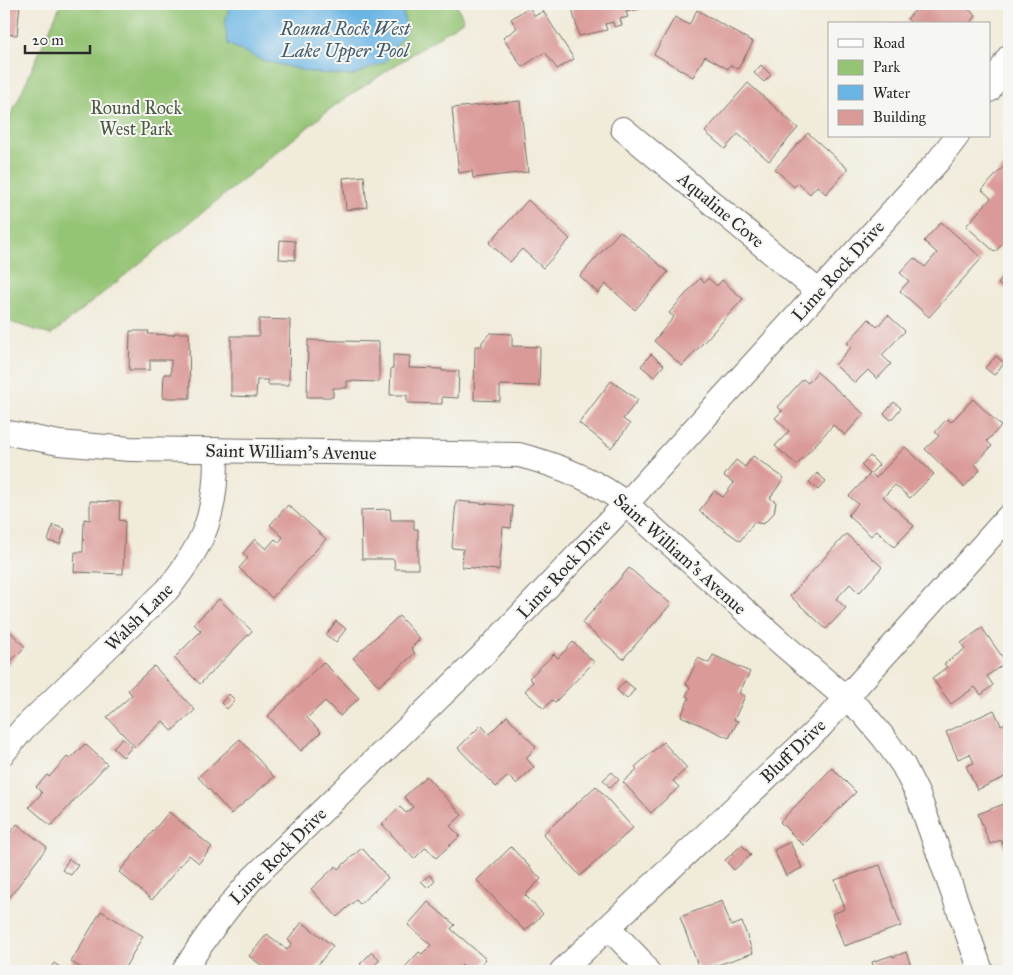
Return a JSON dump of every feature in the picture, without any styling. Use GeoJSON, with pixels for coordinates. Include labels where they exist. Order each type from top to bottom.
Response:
{"type":"FeatureCollection","features":[{"type":"Feature","properties":{"kind":"street"},"geometry":{"type":"LineString","coordinates":[[990,88],[1009,57]]}},
{"type":"Feature","properties":{"kind":"street","name":"Aqualine Cove"},"geometry":{"type":"LineString","coordinates":[[622,129],[819,292]]}},
{"type":"Feature","properties":{"kind":"street","name":"Lime Rock Drive"},"geometry":{"type":"LineString","coordinates":[[184,971],[208,932],[251,880],[482,656],[626,504],[939,160],[956,138]]}},
{"type":"Feature","properties":{"kind":"street","name":"Saint William's Avenue"},"geometry":{"type":"LineString","coordinates":[[4,432],[59,443],[130,449],[519,455],[543,461],[585,477],[613,493],[626,504],[780,642],[862,712],[884,738],[903,765],[918,795],[981,971]]}},
{"type":"Feature","properties":{"kind":"street","name":"Walsh Lane"},"geometry":{"type":"LineString","coordinates":[[4,752],[24,729],[167,590],[187,566],[209,518],[216,481],[216,450]]}},
{"type":"Feature","properties":{"kind":"street","name":"Bluff Drive"},"geometry":{"type":"LineString","coordinates":[[562,971],[819,728],[1009,516]]}},
{"type":"Feature","properties":{"kind":"street"},"geometry":{"type":"LineString","coordinates":[[609,928],[639,959],[647,971]]}},
{"type":"Feature","properties":{"kind":"green space","name":"Round Rock West Park"},"geometry":{"type":"Polygon","coordinates":[[[61,4],[456,4],[464,20],[334,106],[51,335],[4,320],[4,131],[61,4]]]}},
{"type":"Feature","properties":{"kind":"water","name":"Round Rock West Lake Upper Pool"},"geometry":{"type":"Polygon","coordinates":[[[230,4],[401,4],[407,30],[385,62],[351,76],[310,72],[261,60],[228,44],[225,23],[230,4]]]}},
{"type":"Feature","properties":{"kind":"building"},"geometry":{"type":"Polygon","coordinates":[[[4,4],[20,4],[17,35],[4,34],[4,4]]]}},
{"type":"Feature","properties":{"kind":"building"},"geometry":{"type":"Polygon","coordinates":[[[571,4],[644,4],[645,8],[626,12],[628,17],[620,19],[622,25],[614,27],[613,22],[605,24],[607,30],[579,36],[571,4]]]}},
{"type":"Feature","properties":{"kind":"building"},"geometry":{"type":"Polygon","coordinates":[[[921,4],[963,4],[976,16],[971,22],[911,22],[907,19],[921,4]]]}},
{"type":"Feature","properties":{"kind":"building"},"geometry":{"type":"Polygon","coordinates":[[[529,7],[535,16],[543,11],[574,59],[557,69],[545,52],[522,67],[503,38],[517,28],[511,19],[529,7]]]}},
{"type":"Feature","properties":{"kind":"building"},"geometry":{"type":"Polygon","coordinates":[[[697,10],[753,42],[738,69],[730,65],[728,69],[705,56],[693,77],[654,54],[675,17],[689,25],[697,10]]]}},
{"type":"Feature","properties":{"kind":"building"},"geometry":{"type":"Polygon","coordinates":[[[761,65],[771,75],[764,82],[754,73],[761,65]]]}},
{"type":"Feature","properties":{"kind":"building"},"geometry":{"type":"Polygon","coordinates":[[[748,83],[798,128],[769,161],[738,134],[725,149],[705,132],[748,83]]]}},
{"type":"Feature","properties":{"kind":"building"},"geometry":{"type":"Polygon","coordinates":[[[520,101],[528,172],[473,178],[472,171],[459,173],[452,108],[520,101]]]}},
{"type":"Feature","properties":{"kind":"building"},"geometry":{"type":"Polygon","coordinates":[[[808,133],[848,169],[826,194],[817,186],[810,194],[798,183],[794,187],[775,169],[808,133]]]}},
{"type":"Feature","properties":{"kind":"building"},"geometry":{"type":"Polygon","coordinates":[[[1005,165],[1009,169],[1009,236],[995,252],[966,226],[991,198],[982,190],[1005,165]]]}},
{"type":"Feature","properties":{"kind":"building"},"geometry":{"type":"Polygon","coordinates":[[[364,176],[367,207],[346,210],[343,178],[364,176]]]}},
{"type":"Feature","properties":{"kind":"building"},"geometry":{"type":"Polygon","coordinates":[[[528,200],[570,239],[543,268],[522,249],[510,262],[489,243],[528,200]]]}},
{"type":"Feature","properties":{"kind":"building"},"geometry":{"type":"Polygon","coordinates":[[[941,222],[982,258],[929,317],[900,291],[909,281],[900,273],[914,258],[925,267],[937,253],[924,241],[941,222]]]}},
{"type":"Feature","properties":{"kind":"building"},"geometry":{"type":"Polygon","coordinates":[[[620,231],[668,272],[635,310],[606,284],[598,293],[580,276],[620,231]]]}},
{"type":"Feature","properties":{"kind":"building"},"geometry":{"type":"Polygon","coordinates":[[[280,240],[295,241],[295,260],[279,259],[280,240]]]}},
{"type":"Feature","properties":{"kind":"building"},"geometry":{"type":"Polygon","coordinates":[[[1007,271],[1009,273],[1008,291],[998,284],[1007,271]]]}},
{"type":"Feature","properties":{"kind":"building"},"geometry":{"type":"Polygon","coordinates":[[[700,278],[704,283],[708,278],[717,286],[722,280],[743,299],[682,366],[654,341],[674,317],[669,313],[700,278]]]}},
{"type":"Feature","properties":{"kind":"building"},"geometry":{"type":"Polygon","coordinates":[[[888,315],[905,331],[882,355],[891,364],[877,379],[868,370],[855,383],[835,365],[851,347],[847,343],[869,319],[877,327],[888,315]]]}},
{"type":"Feature","properties":{"kind":"building"},"geometry":{"type":"Polygon","coordinates":[[[259,319],[290,320],[289,385],[268,385],[268,380],[257,380],[256,397],[231,396],[231,336],[259,336],[259,319]]]}},
{"type":"Feature","properties":{"kind":"building"},"geometry":{"type":"Polygon","coordinates":[[[130,331],[149,331],[148,334],[174,335],[174,333],[189,333],[190,398],[163,398],[164,374],[171,374],[171,360],[150,360],[150,370],[129,370],[130,331]]]}},
{"type":"Feature","properties":{"kind":"building"},"geometry":{"type":"Polygon","coordinates":[[[490,333],[512,334],[512,346],[540,347],[539,386],[500,385],[500,401],[474,400],[475,346],[482,346],[482,342],[490,333]]]}},
{"type":"Feature","properties":{"kind":"building"},"geometry":{"type":"Polygon","coordinates":[[[308,340],[379,342],[379,382],[347,381],[347,388],[333,388],[333,397],[307,397],[308,340]]]}},
{"type":"Feature","properties":{"kind":"building"},"geometry":{"type":"Polygon","coordinates":[[[651,354],[664,365],[654,377],[641,366],[651,354]]]}},
{"type":"Feature","properties":{"kind":"building"},"geometry":{"type":"Polygon","coordinates":[[[393,355],[410,356],[409,368],[459,371],[458,398],[442,397],[442,404],[407,403],[407,395],[390,395],[393,355]]]}},
{"type":"Feature","properties":{"kind":"building"},"geometry":{"type":"Polygon","coordinates":[[[996,356],[1004,363],[994,375],[985,368],[996,356]]]}},
{"type":"Feature","properties":{"kind":"building"},"geometry":{"type":"Polygon","coordinates":[[[817,372],[864,414],[845,435],[833,425],[797,465],[775,446],[789,431],[775,418],[782,411],[778,407],[803,379],[808,383],[817,372]]]}},
{"type":"Feature","properties":{"kind":"building"},"geometry":{"type":"Polygon","coordinates":[[[611,381],[638,400],[623,419],[630,424],[611,448],[579,423],[611,381]]]}},
{"type":"Feature","properties":{"kind":"building"},"geometry":{"type":"Polygon","coordinates":[[[973,399],[1001,426],[987,441],[992,446],[975,464],[980,470],[964,487],[925,449],[939,436],[935,432],[947,419],[951,422],[973,399]]]}},
{"type":"Feature","properties":{"kind":"building"},"geometry":{"type":"Polygon","coordinates":[[[894,402],[901,408],[891,420],[884,414],[894,402]]]}},
{"type":"Feature","properties":{"kind":"building"},"geometry":{"type":"Polygon","coordinates":[[[905,447],[934,474],[910,498],[895,485],[883,497],[914,526],[894,547],[876,530],[871,536],[848,515],[858,504],[849,496],[871,473],[876,478],[905,447]]]}},
{"type":"Feature","properties":{"kind":"building"},"geometry":{"type":"Polygon","coordinates":[[[753,456],[784,478],[770,498],[776,502],[774,513],[763,524],[754,522],[740,541],[699,511],[714,491],[723,497],[734,483],[724,476],[736,460],[745,467],[753,456]]]}},
{"type":"Feature","properties":{"kind":"building"},"geometry":{"type":"Polygon","coordinates":[[[870,456],[879,465],[870,474],[861,465],[870,456]]]}},
{"type":"Feature","properties":{"kind":"building"},"geometry":{"type":"Polygon","coordinates":[[[817,473],[826,481],[818,490],[809,482],[817,473]]]}},
{"type":"Feature","properties":{"kind":"building"},"geometry":{"type":"Polygon","coordinates":[[[90,501],[120,502],[119,520],[125,521],[123,574],[74,572],[75,552],[83,552],[84,519],[90,520],[90,501]]]}},
{"type":"Feature","properties":{"kind":"building"},"geometry":{"type":"Polygon","coordinates":[[[456,501],[513,506],[511,528],[503,527],[499,570],[462,567],[463,549],[452,548],[456,501]]]}},
{"type":"Feature","properties":{"kind":"building"},"geometry":{"type":"Polygon","coordinates":[[[288,505],[326,539],[272,598],[239,568],[248,558],[243,553],[255,539],[266,549],[275,539],[279,542],[283,537],[270,525],[288,505]]]}},
{"type":"Feature","properties":{"kind":"building"},"geometry":{"type":"Polygon","coordinates":[[[390,509],[391,520],[414,520],[414,529],[418,529],[418,569],[395,569],[394,559],[362,559],[361,510],[390,509]]]}},
{"type":"Feature","properties":{"kind":"building"},"geometry":{"type":"Polygon","coordinates":[[[53,525],[65,529],[60,544],[48,541],[53,525]]]}},
{"type":"Feature","properties":{"kind":"building"},"geometry":{"type":"Polygon","coordinates":[[[846,534],[882,567],[859,593],[850,584],[836,599],[846,608],[826,629],[790,596],[846,534]]]}},
{"type":"Feature","properties":{"kind":"building"},"geometry":{"type":"Polygon","coordinates":[[[629,568],[671,604],[623,659],[582,623],[629,568]]]}},
{"type":"Feature","properties":{"kind":"building"},"geometry":{"type":"Polygon","coordinates":[[[219,599],[252,631],[200,684],[174,658],[201,631],[194,624],[219,599]]]}},
{"type":"Feature","properties":{"kind":"building"},"geometry":{"type":"Polygon","coordinates":[[[399,616],[420,639],[411,648],[415,653],[379,686],[353,658],[399,616]]]}},
{"type":"Feature","properties":{"kind":"building"},"geometry":{"type":"Polygon","coordinates":[[[336,621],[346,629],[336,642],[326,635],[336,621]]]}},
{"type":"Feature","properties":{"kind":"building"},"geometry":{"type":"Polygon","coordinates":[[[4,625],[25,647],[5,667],[4,665],[4,625]]]}},
{"type":"Feature","properties":{"kind":"building"},"geometry":{"type":"Polygon","coordinates":[[[982,628],[1006,662],[987,676],[993,685],[981,695],[975,687],[951,704],[932,678],[947,667],[944,664],[965,649],[961,643],[982,628]]]}},
{"type":"Feature","properties":{"kind":"building"},"geometry":{"type":"Polygon","coordinates":[[[573,642],[594,662],[555,702],[552,700],[544,709],[525,691],[533,682],[529,678],[554,654],[558,658],[573,642]]]}},
{"type":"Feature","properties":{"kind":"building"},"geometry":{"type":"Polygon","coordinates":[[[713,655],[750,672],[739,693],[745,696],[734,720],[738,721],[729,738],[681,716],[689,698],[686,696],[690,687],[686,684],[698,658],[709,663],[713,655]]]}},
{"type":"Feature","properties":{"kind":"building"},"geometry":{"type":"Polygon","coordinates":[[[323,662],[359,698],[340,716],[325,701],[307,718],[321,732],[301,751],[268,716],[323,662]]]}},
{"type":"Feature","properties":{"kind":"building"},"geometry":{"type":"Polygon","coordinates":[[[154,666],[195,710],[172,731],[163,721],[135,747],[107,717],[132,695],[128,690],[154,666]]]}},
{"type":"Feature","properties":{"kind":"building"},"geometry":{"type":"Polygon","coordinates":[[[625,681],[635,689],[627,699],[617,690],[625,681]]]}},
{"type":"Feature","properties":{"kind":"building"},"geometry":{"type":"Polygon","coordinates":[[[229,694],[235,700],[227,709],[221,703],[229,694]]]}},
{"type":"Feature","properties":{"kind":"building"},"geometry":{"type":"Polygon","coordinates":[[[994,710],[1001,725],[1009,721],[1009,775],[977,790],[966,766],[974,763],[970,754],[958,759],[946,732],[994,710]]]}},
{"type":"Feature","properties":{"kind":"building"},"geometry":{"type":"Polygon","coordinates":[[[507,716],[536,747],[526,758],[534,767],[516,784],[508,776],[496,787],[458,748],[481,725],[489,734],[507,716]]]}},
{"type":"Feature","properties":{"kind":"building"},"geometry":{"type":"Polygon","coordinates":[[[122,738],[132,747],[123,757],[113,748],[122,738]]]}},
{"type":"Feature","properties":{"kind":"building"},"geometry":{"type":"Polygon","coordinates":[[[240,739],[274,777],[231,814],[198,777],[240,739]]]}},
{"type":"Feature","properties":{"kind":"building"},"geometry":{"type":"Polygon","coordinates":[[[663,742],[687,768],[673,781],[679,787],[651,813],[623,782],[637,769],[635,767],[663,742]]]}},
{"type":"Feature","properties":{"kind":"building"},"geometry":{"type":"Polygon","coordinates":[[[85,744],[107,764],[51,826],[29,807],[42,793],[36,787],[47,775],[49,777],[67,757],[70,759],[85,744]]]}},
{"type":"Feature","properties":{"kind":"building"},"geometry":{"type":"Polygon","coordinates":[[[832,768],[856,792],[803,845],[780,822],[832,768]]]}},
{"type":"Feature","properties":{"kind":"building"},"geometry":{"type":"Polygon","coordinates":[[[612,772],[619,780],[610,788],[603,780],[612,772]]]}},
{"type":"Feature","properties":{"kind":"building"},"geometry":{"type":"Polygon","coordinates":[[[426,776],[462,815],[450,826],[460,836],[436,858],[426,847],[414,859],[382,824],[400,807],[406,813],[413,807],[404,797],[426,776]]]}},
{"type":"Feature","properties":{"kind":"building"},"geometry":{"type":"Polygon","coordinates":[[[596,786],[633,828],[580,876],[543,834],[596,786]]]}},
{"type":"Feature","properties":{"kind":"building"},"geometry":{"type":"Polygon","coordinates":[[[1009,802],[1009,861],[1001,840],[990,844],[978,814],[1009,802]]]}},
{"type":"Feature","properties":{"kind":"building"},"geometry":{"type":"Polygon","coordinates":[[[169,812],[212,847],[199,863],[189,855],[152,900],[119,872],[169,812]]]}},
{"type":"Feature","properties":{"kind":"building"},"geometry":{"type":"Polygon","coordinates":[[[17,824],[47,847],[4,905],[4,831],[9,835],[17,824]]]}},
{"type":"Feature","properties":{"kind":"building"},"geometry":{"type":"Polygon","coordinates":[[[790,842],[802,868],[786,876],[774,850],[790,842]]]}},
{"type":"Feature","properties":{"kind":"building"},"geometry":{"type":"Polygon","coordinates":[[[742,845],[751,855],[734,870],[725,860],[742,845]]]}},
{"type":"Feature","properties":{"kind":"building"},"geometry":{"type":"Polygon","coordinates":[[[511,847],[541,879],[525,895],[543,914],[525,931],[477,880],[511,847]]]}},
{"type":"Feature","properties":{"kind":"building"},"geometry":{"type":"Polygon","coordinates":[[[362,848],[388,878],[360,904],[356,900],[337,917],[311,889],[336,866],[338,869],[362,848]]]}},
{"type":"Feature","properties":{"kind":"building"},"geometry":{"type":"Polygon","coordinates":[[[69,859],[78,865],[71,875],[62,870],[69,859]]]}},
{"type":"Feature","properties":{"kind":"building"},"geometry":{"type":"Polygon","coordinates":[[[880,865],[901,926],[844,946],[832,914],[845,909],[835,880],[880,865]]]}},
{"type":"Feature","properties":{"kind":"building"},"geometry":{"type":"Polygon","coordinates":[[[430,875],[435,881],[428,888],[421,881],[430,875]]]}},
{"type":"Feature","properties":{"kind":"building"},"geometry":{"type":"Polygon","coordinates":[[[722,901],[731,926],[742,922],[753,953],[700,971],[680,917],[722,901]]]}},
{"type":"Feature","properties":{"kind":"building"},"geometry":{"type":"Polygon","coordinates":[[[428,902],[455,925],[451,929],[486,959],[475,971],[469,971],[462,965],[456,971],[409,971],[405,967],[419,952],[422,954],[431,945],[408,925],[428,902]]]}},
{"type":"Feature","properties":{"kind":"building"},"geometry":{"type":"Polygon","coordinates":[[[101,911],[143,936],[123,971],[87,971],[71,962],[101,911]]]}},
{"type":"Feature","properties":{"kind":"building"},"geometry":{"type":"Polygon","coordinates":[[[302,922],[333,946],[313,971],[269,971],[249,956],[267,934],[287,950],[292,943],[288,940],[302,922]]]}},
{"type":"Feature","properties":{"kind":"building"},"geometry":{"type":"Polygon","coordinates":[[[372,952],[380,960],[368,971],[360,964],[372,952]]]}},
{"type":"Feature","properties":{"kind":"building"},"geometry":{"type":"Polygon","coordinates":[[[906,952],[913,971],[875,971],[872,962],[906,952]]]}},
{"type":"Feature","properties":{"kind":"building"},"geometry":{"type":"Polygon","coordinates":[[[54,963],[60,967],[68,971],[49,971],[54,963]]]}}]}
